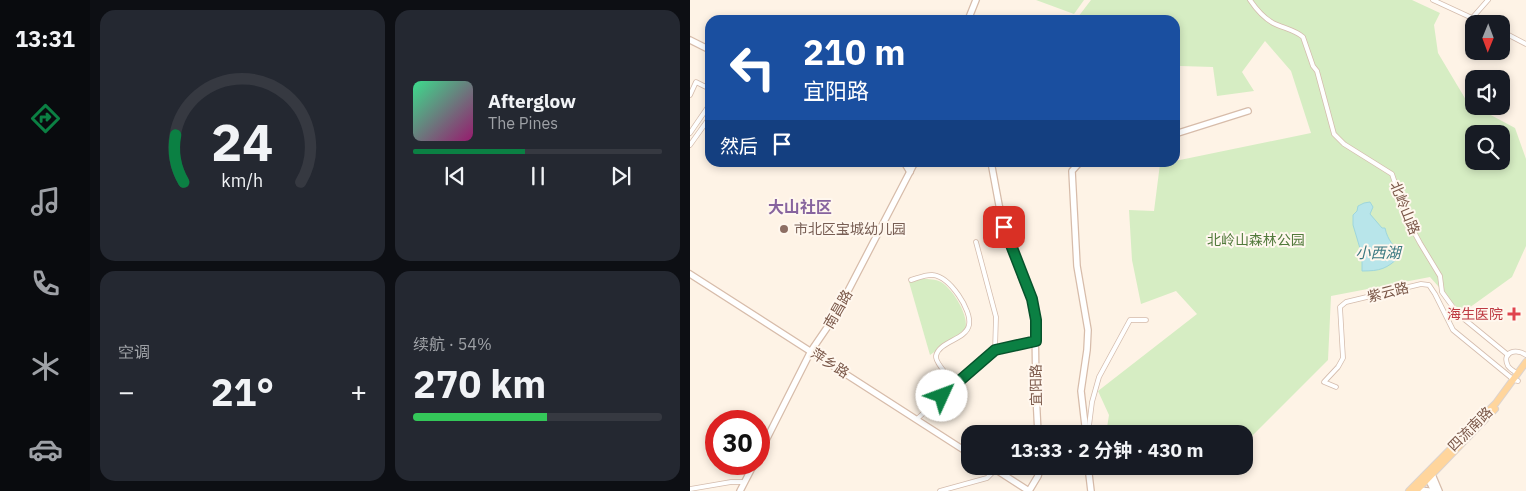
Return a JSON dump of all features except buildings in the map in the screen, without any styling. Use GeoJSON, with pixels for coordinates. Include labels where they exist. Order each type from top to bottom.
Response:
{"type":"FeatureCollection","features":[{"type":"Feature","properties":{"kind":"main road","name":"四流南路"},"geometry":{"type":"LineString","coordinates":[[1517,378],[1526,362]]}},
{"type":"Feature","properties":{"kind":"main road","name":"四流南路"},"geometry":{"type":"LineString","coordinates":[[1417,490],[1526,370]]}},
{"type":"Feature","properties":{"kind":"main road","name":"四流南路"},"geometry":{"type":"LineString","coordinates":[[1409,491],[1429,475]]}},
{"type":"Feature","properties":{"kind":"street"},"geometry":{"type":"LineString","coordinates":[[970,15],[976,0]]}},
{"type":"Feature","properties":{"kind":"street","name":"北岭山路"},"geometry":{"type":"LineString","coordinates":[[1250,0],[1268,19],[1303,36],[1313,66],[1317,71],[1334,134],[1344,144],[1392,174],[1407,219],[1440,276],[1442,292],[1458,314],[1508,355]]}},
{"type":"Feature","properties":{"kind":"street"},"geometry":{"type":"LineString","coordinates":[[1433,0],[1466,15]]}},
{"type":"Feature","properties":{"kind":"street"},"geometry":{"type":"LineString","coordinates":[[1476,15],[1488,0]]}},
{"type":"Feature","properties":{"kind":"street"},"geometry":{"type":"LineString","coordinates":[[1510,36],[1526,44]]}},
{"type":"Feature","properties":{"kind":"street"},"geometry":{"type":"LineString","coordinates":[[690,40],[705,48]]}},
{"type":"Feature","properties":{"kind":"street"},"geometry":{"type":"LineString","coordinates":[[690,95],[696,82],[705,86]]}},
{"type":"Feature","properties":{"kind":"street"},"geometry":{"type":"LineString","coordinates":[[690,133],[705,111]]}},
{"type":"Feature","properties":{"kind":"street"},"geometry":{"type":"LineString","coordinates":[[1180,132],[1248,111]]}},
{"type":"Feature","properties":{"kind":"street"},"geometry":{"type":"LineString","coordinates":[[690,143],[705,124]]}},
{"type":"Feature","properties":{"kind":"street"},"geometry":{"type":"LineString","coordinates":[[907,167],[910,172]]}},
{"type":"Feature","properties":{"kind":"street","name":"南昌路"},"geometry":{"type":"LineString","coordinates":[[770,432],[811,351],[835,316],[912,167]]}},
{"type":"Feature","properties":{"kind":"street","name":"宜阳路"},"geometry":{"type":"LineString","coordinates":[[993,167],[1004,227],[1032,299],[1036,320],[1038,425]]}},
{"type":"Feature","properties":{"kind":"street"},"geometry":{"type":"LineString","coordinates":[[1075,167],[1072,170],[1077,266],[1088,330],[1081,391],[1086,425]]}},
{"type":"Feature","properties":{"kind":"street"},"geometry":{"type":"LineString","coordinates":[[976,242],[996,317],[995,350]]}},
{"type":"Feature","properties":{"kind":"street","name":"萍乡路"},"geometry":{"type":"LineString","coordinates":[[690,274],[961,448]]}},
{"type":"Feature","properties":{"kind":"street"},"geometry":{"type":"LineString","coordinates":[[911,280],[928,275],[941,277],[952,286],[969,318],[967,330],[939,350],[936,356],[936,361],[955,384]]}},
{"type":"Feature","properties":{"kind":"street","name":"紫云路"},"geometry":{"type":"LineString","coordinates":[[1336,387],[1324,382],[1338,367],[1343,358],[1340,307],[1346,302],[1421,284],[1429,285],[1453,330],[1517,378]]}},
{"type":"Feature","properties":{"kind":"street"},"geometry":{"type":"LineString","coordinates":[[1088,425],[1099,376],[1130,320],[1146,320]]}},
{"type":"Feature","properties":{"kind":"street"},"geometry":{"type":"LineString","coordinates":[[917,419],[995,350],[1036,341]]}},
{"type":"Feature","properties":{"kind":"street"},"geometry":{"type":"LineString","coordinates":[[1517,378],[1508,365],[1508,355],[1511,352],[1518,351],[1526,355]]}},
{"type":"Feature","properties":{"kind":"street"},"geometry":{"type":"LineString","coordinates":[[740,491],[748,475]]}},
{"type":"Feature","properties":{"kind":"street"},"geometry":{"type":"LineString","coordinates":[[940,491],[987,478],[988,475]]}},
{"type":"Feature","properties":{"kind":"street"},"geometry":{"type":"LineString","coordinates":[[1003,475],[1029,491],[1038,475]]}},
{"type":"Feature","properties":{"kind":"street"},"geometry":{"type":"LineString","coordinates":[[1089,475],[1090,491]]}},
{"type":"Feature","properties":{"kind":"street"},"geometry":{"type":"LineString","coordinates":[[1429,475],[1434,491]]}},
{"type":"Feature","properties":{"kind":"street"},"geometry":{"type":"LineString","coordinates":[[1429,475],[1439,491]]}},
{"type":"Feature","properties":{"kind":"street"},"geometry":{"type":"LineString","coordinates":[[690,489],[731,482],[744,482]]}},
{"type":"Feature","properties":{"kind":"street"},"geometry":{"type":"LineString","coordinates":[[1417,490],[1429,491]]}},
{"type":"Feature","properties":{"kind":"green space"},"geometry":{"type":"Polygon","coordinates":[[[1036,0],[1084,0],[1074,14],[1036,0]]]}},
{"type":"Feature","properties":{"kind":"green space","name":"北岭山森林公园"},"geometry":{"type":"Polygon","coordinates":[[[1091,0],[1412,0],[1440,13],[1434,25],[1438,53],[1465,98],[1465,115],[1491,115],[1509,125],[1465,125],[1465,170],[1510,170],[1510,125],[1515,128],[1526,159],[1526,246],[1512,277],[1462,313],[1430,277],[1331,296],[1328,360],[1253,435],[1253,425],[1107,425],[1109,415],[1098,391],[1197,314],[1176,291],[1141,304],[1132,260],[1129,210],[1154,211],[1160,167],[1180,167],[1180,160],[1311,133],[1291,71],[1265,41],[1242,72],[1254,91],[1217,96],[1213,67],[1180,66],[1180,15],[1080,15],[1091,0]]]}},
{"type":"Feature","properties":{"kind":"green space"},"geometry":{"type":"Polygon","coordinates":[[[922,279],[941,282],[951,291],[963,311],[966,324],[965,330],[930,355],[909,282],[922,279]]]}},
{"type":"Feature","properties":{"kind":"water","name":"小西湖"},"geometry":{"type":"Polygon","coordinates":[[[1370,202],[1373,207],[1370,214],[1382,228],[1385,228],[1389,240],[1400,256],[1383,268],[1362,271],[1362,255],[1353,225],[1353,215],[1357,211],[1358,206],[1370,202]]]}},
{"type":"Feature","properties":{"kind":"place","name":"市北区宝城幼儿园"},"geometry":{"type":"Point","coordinates":[784,229]}},
{"type":"Feature","properties":{"kind":"place","name":"海生医院"},"geometry":{"type":"Point","coordinates":[1514,314]}},
{"type":"Feature","properties":{"kind":"district","name":"大山社区"},"geometry":{"type":"Point","coordinates":[800,207]}},
{"type":"Feature","properties":{"kind":"route"},"geometry":{"type":"LineString","coordinates":[[942,396],[974,366],[995,350],[1036,341],[1036,320],[1032,299],[1004,227]]}}]}
